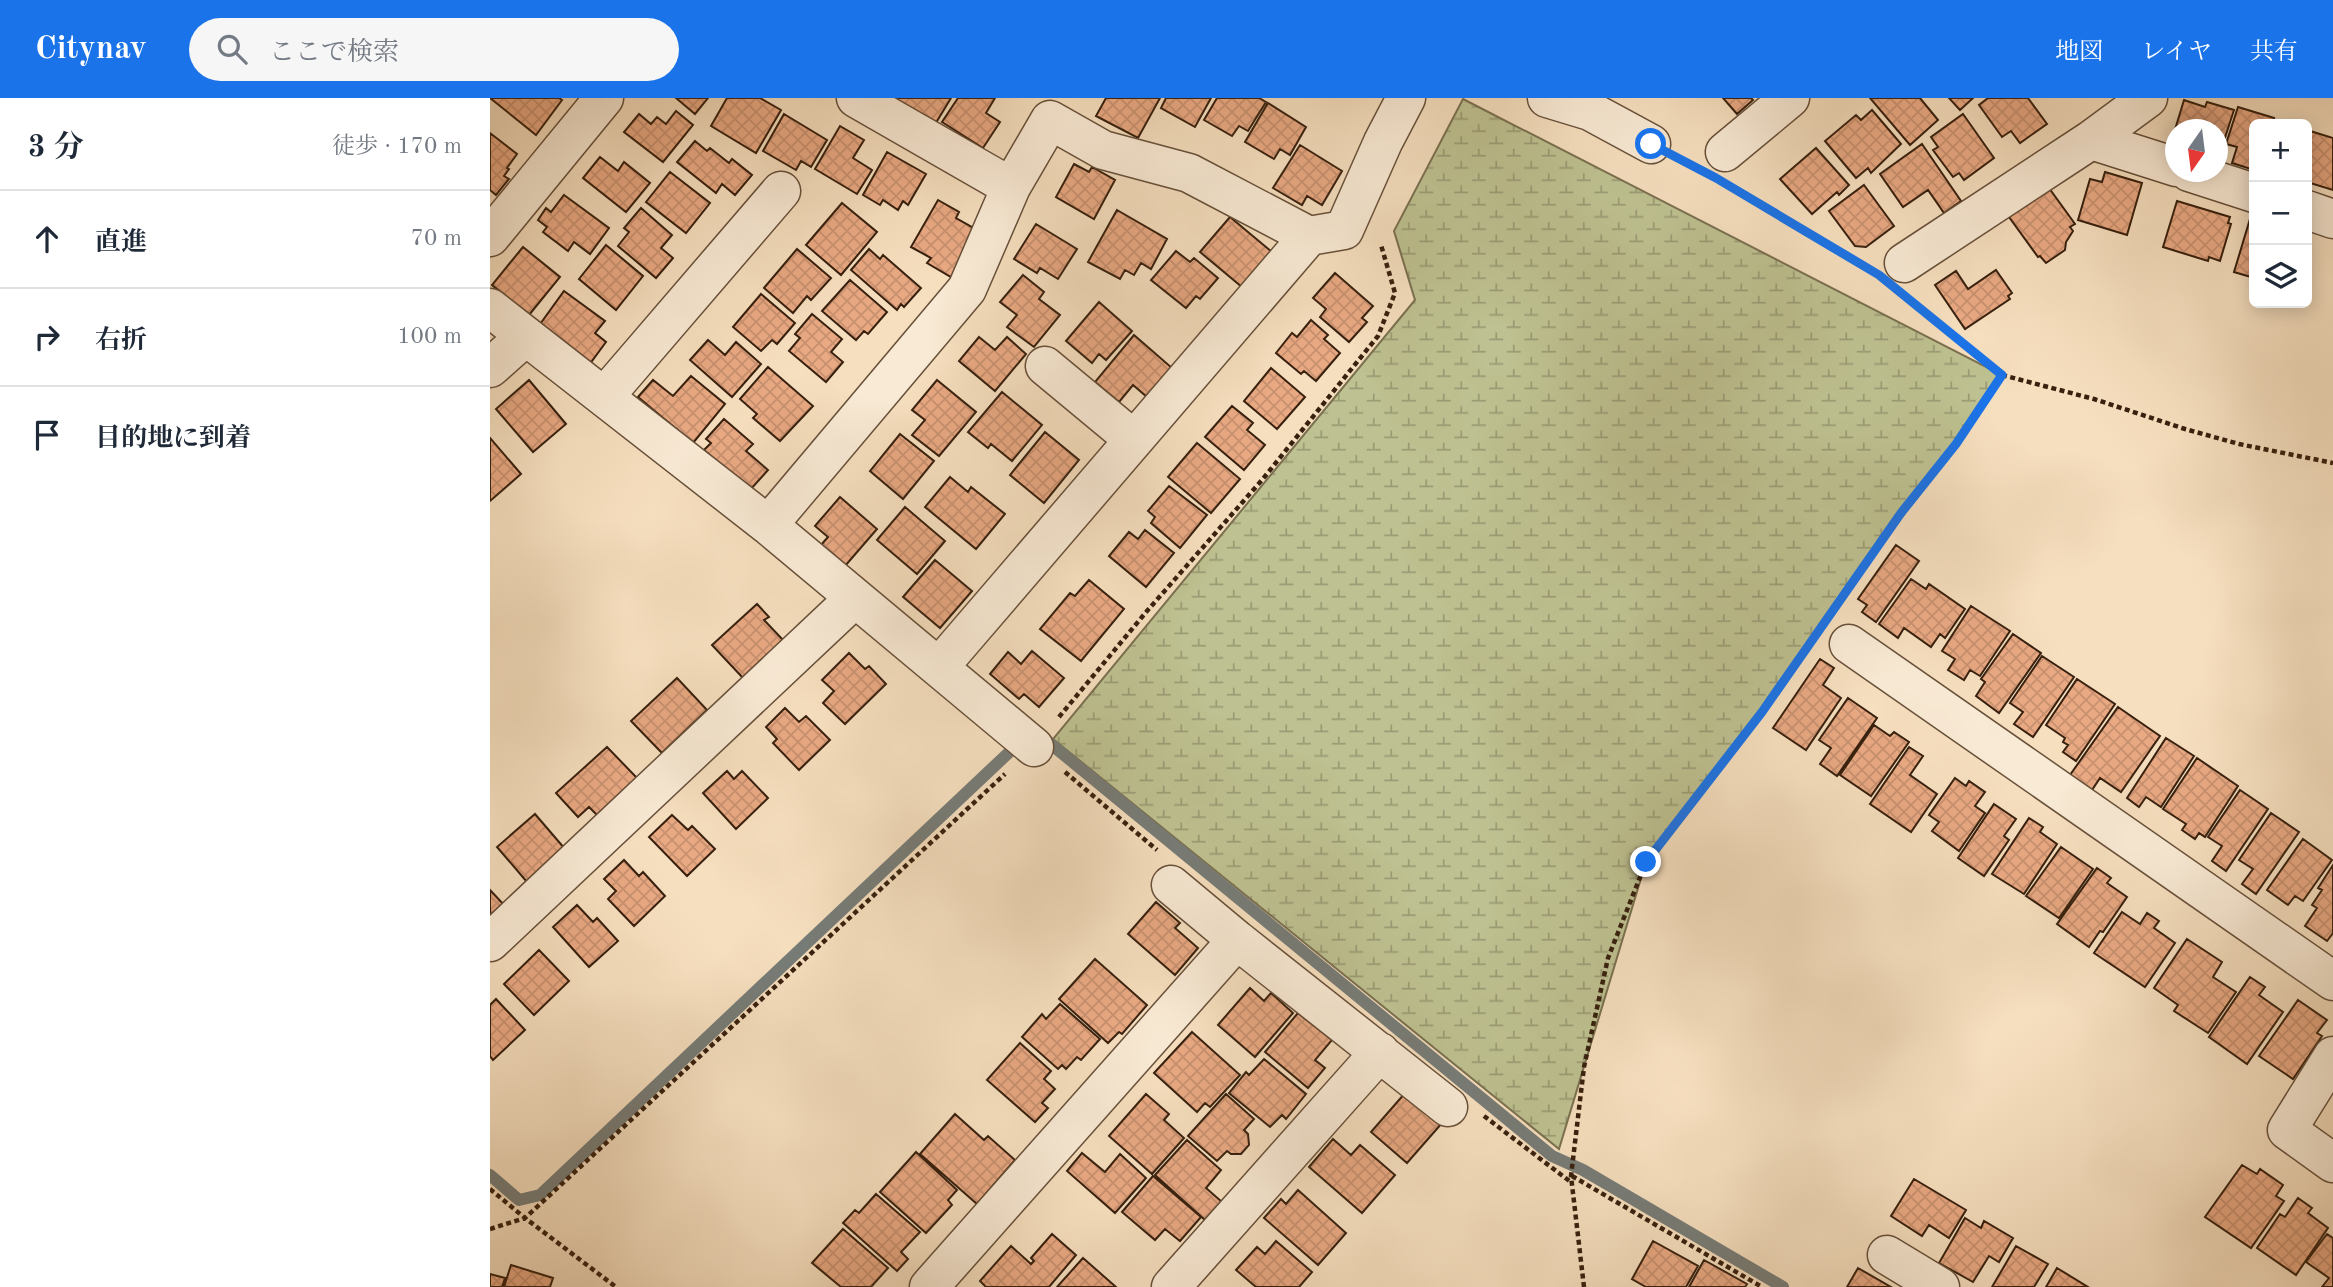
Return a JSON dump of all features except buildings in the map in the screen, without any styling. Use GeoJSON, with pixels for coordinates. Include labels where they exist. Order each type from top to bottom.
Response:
{"type":"FeatureCollection","features":[{"type":"Feature","properties":{"kind":"street"},"geometry":{"type":"LineString","coordinates":[[490,237],[604,98]]}},
{"type":"Feature","properties":{"kind":"street"},"geometry":{"type":"LineString","coordinates":[[856,98],[1011,187]]}},
{"type":"Feature","properties":{"kind":"street"},"geometry":{"type":"LineString","coordinates":[[768,525],[967,289],[1011,187],[1056,109],[1103,150],[1189,173],[1309,236],[1344,230],[1383,142],[1406,98]]}},
{"type":"Feature","properties":{"kind":"street"},"geometry":{"type":"LineString","coordinates":[[1547,98],[1590,111],[1651,144]]}},
{"type":"Feature","properties":{"kind":"street"},"geometry":{"type":"LineString","coordinates":[[1726,169],[1790,98]]}},
{"type":"Feature","properties":{"kind":"street"},"geometry":{"type":"LineString","coordinates":[[1906,281],[2148,98]]}},
{"type":"Feature","properties":{"kind":"street"},"geometry":{"type":"LineString","coordinates":[[2091,139],[2165,164]]}},
{"type":"Feature","properties":{"kind":"street"},"geometry":{"type":"LineString","coordinates":[[2220,182],[2249,191]]}},
{"type":"Feature","properties":{"kind":"street"},"geometry":{"type":"LineString","coordinates":[[604,397],[781,191]]}},
{"type":"Feature","properties":{"kind":"street"},"geometry":{"type":"LineString","coordinates":[[2312,212],[2333,219]]}},
{"type":"Feature","properties":{"kind":"street"},"geometry":{"type":"LineString","coordinates":[[939,667],[1309,236]]}},
{"type":"Feature","properties":{"kind":"street"},"geometry":{"type":"LineString","coordinates":[[490,308],[768,525],[1034,747]]}},
{"type":"Feature","properties":{"kind":"street"},"geometry":{"type":"LineString","coordinates":[[490,368],[526,336]]}},
{"type":"Feature","properties":{"kind":"street"},"geometry":{"type":"LineString","coordinates":[[1045,366],[1133,439]]}},
{"type":"Feature","properties":{"kind":"street"},"geometry":{"type":"LineString","coordinates":[[490,942],[855,597]]}},
{"type":"Feature","properties":{"kind":"street"},"geometry":{"type":"LineString","coordinates":[[1832,630],[2333,981]]}},
{"type":"Feature","properties":{"kind":"street"},"geometry":{"type":"LineString","coordinates":[[1171,885],[1448,1107]]}},
{"type":"Feature","properties":{"kind":"street"},"geometry":{"type":"LineString","coordinates":[[929,1287],[1237,940]]}},
{"type":"Feature","properties":{"kind":"street"},"geometry":{"type":"LineString","coordinates":[[1171,1287],[1380,1052]]}},
{"type":"Feature","properties":{"kind":"street"},"geometry":{"type":"LineString","coordinates":[[2333,1056],[2287,1130],[2333,1163]]}},
{"type":"Feature","properties":{"kind":"street"},"geometry":{"type":"LineString","coordinates":[[1887,1255],[1940,1287]]}},
{"type":"Feature","properties":{"kind":"path"},"geometry":{"type":"LineString","coordinates":[[1726,169],[1867,268]]}},
{"type":"Feature","properties":{"kind":"path"},"geometry":{"type":"LineString","coordinates":[[1906,281],[2002,375],[2094,399],[2239,444],[2333,463]]}},
{"type":"Feature","properties":{"kind":"path"},"geometry":{"type":"LineString","coordinates":[[1584,1287],[1572,1176],[1584,1067],[1608,958],[1646,862],[1762,712],[1832,630],[1901,513],[1956,444],[2002,375]]}},
{"type":"Feature","properties":{"kind":"path"},"geometry":{"type":"LineString","coordinates":[[1572,1176],[1762,1287]]}},
{"type":"Feature","properties":{"kind":"path"},"geometry":{"type":"LineString","coordinates":[[490,1189],[617,1287]]}},
{"type":"Feature","properties":{"kind":"green space"},"geometry":{"type":"Polygon","coordinates":[[[1463,99],[2002,375],[1762,712],[1646,862],[1559,1149],[1053,739],[1415,300],[1394,231],[1463,99]]]}},
{"type":"Feature","properties":{"kind":"waterway"},"geometry":{"type":"LineString","coordinates":[[1041,736],[1552,1156],[1583,1170],[1783,1287]]}},
{"type":"Feature","properties":{"kind":"waterway"},"geometry":{"type":"LineString","coordinates":[[490,1175],[519,1200],[540,1195],[1020,742]]}},
{"type":"Feature","properties":{"kind":"route"},"geometry":{"type":"LineString","coordinates":[[1646,862],[1762,712],[1901,513],[1956,444],[2002,375],[1879,275],[1716,178],[1651,144]]}}]}
